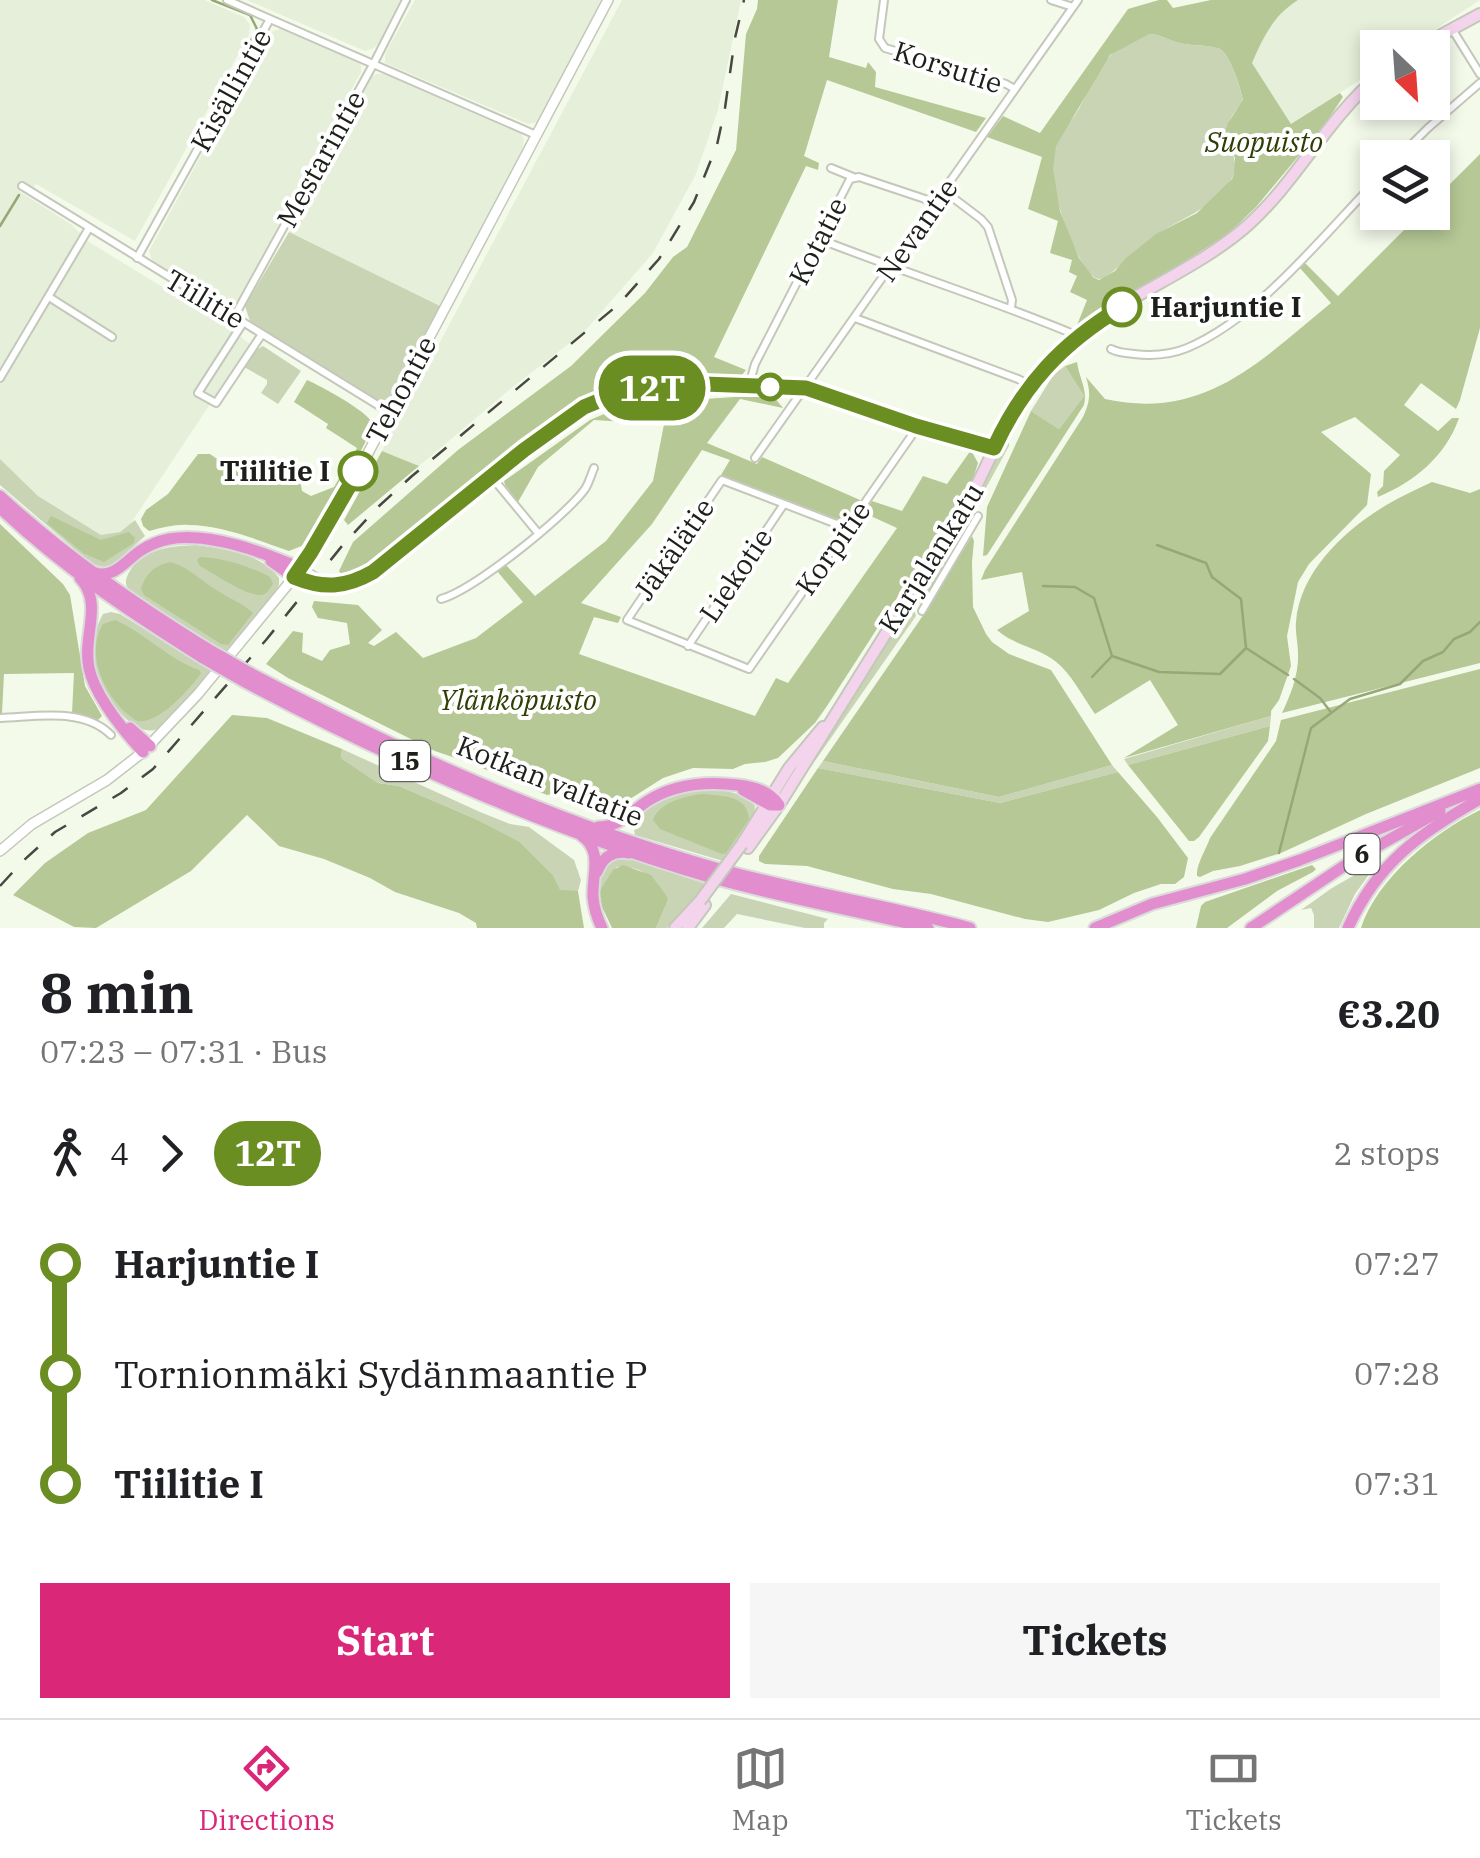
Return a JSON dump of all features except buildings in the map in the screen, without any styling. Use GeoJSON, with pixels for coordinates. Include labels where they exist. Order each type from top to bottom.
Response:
{"type":"FeatureCollection","features":[{"type":"Feature","properties":{"kind":"highway","name":"Kotkan valtatie"},"geometry":{"type":"LineString","coordinates":[[0,496],[135,608]]}},
{"type":"Feature","properties":{"kind":"highway","name":"Kotkan valtatie"},"geometry":{"type":"LineString","coordinates":[[0,508],[54,556],[205,653],[400,759],[746,886],[928,928]]}},
{"type":"Feature","properties":{"kind":"highway"},"geometry":{"type":"LineString","coordinates":[[80,565],[106,575],[145,548],[190,538],[223,542],[297,572]]}},
{"type":"Feature","properties":{"kind":"highway"},"geometry":{"type":"LineString","coordinates":[[54,556],[88,588],[92,604],[87,649],[98,692],[146,749]]}},
{"type":"Feature","properties":{"kind":"highway"},"geometry":{"type":"LineString","coordinates":[[131,558],[120,580],[135,608]]}},
{"type":"Feature","properties":{"kind":"highway"},"geometry":{"type":"LineString","coordinates":[[90,626],[95,614],[106,605],[135,608]]}},
{"type":"Feature","properties":{"kind":"highway"},"geometry":{"type":"LineString","coordinates":[[567,823],[607,827],[654,798],[680,788],[715,783],[772,801]]}},
{"type":"Feature","properties":{"kind":"highway"},"geometry":{"type":"LineString","coordinates":[[1095,928],[1152,904],[1300,860],[1480,790]]}},
{"type":"Feature","properties":{"kind":"highway","name":"6"},"geometry":{"type":"LineString","coordinates":[[1252,928],[1353,860],[1480,790]]}},
{"type":"Feature","properties":{"kind":"highway"},"geometry":{"type":"LineString","coordinates":[[1348,928],[1364,896],[1400,852],[1432,827],[1480,799]]}},
{"type":"Feature","properties":{"kind":"highway"},"geometry":{"type":"LineString","coordinates":[[639,807],[629,820],[628,831],[648,852]]}},
{"type":"Feature","properties":{"kind":"highway"},"geometry":{"type":"LineString","coordinates":[[567,823],[592,845],[595,853],[594,902],[602,928]]}},
{"type":"Feature","properties":{"kind":"highway"},"geometry":{"type":"LineString","coordinates":[[595,876],[603,860],[617,852],[648,852]]}},
{"type":"Feature","properties":{"kind":"highway","name":"Kotkan valtatie"},"geometry":{"type":"LineString","coordinates":[[648,852],[970,928]]}},
{"type":"Feature","properties":{"kind":"highway"},"geometry":{"type":"LineString","coordinates":[[1113,928],[1132,912]]}},
{"type":"Feature","properties":{"kind":"main road"},"geometry":{"type":"LineString","coordinates":[[1448,30],[1480,14]]}},
{"type":"Feature","properties":{"kind":"main road","name":"Karjalankatu"},"geometry":{"type":"LineString","coordinates":[[688,928],[772,801],[820,740],[964,508],[1009,418],[1030,386],[1078,336],[1214,251],[1247,225],[1282,189],[1360,93]]}},
{"type":"Feature","properties":{"kind":"main road","name":"Karjalankatu"},"geometry":{"type":"LineString","coordinates":[[675,928],[702,903]]}},
{"type":"Feature","properties":{"kind":"street"},"geometry":{"type":"LineString","coordinates":[[227,0],[270,19]]}},
{"type":"Feature","properties":{"kind":"street","name":"Mestarintie"},"geometry":{"type":"LineString","coordinates":[[234,317],[406,0]]}},
{"type":"Feature","properties":{"kind":"street","name":"Tehontie"},"geometry":{"type":"LineString","coordinates":[[0,851],[32,824],[108,780],[146,749],[208,681],[297,572],[349,488],[608,0]]}},
{"type":"Feature","properties":{"kind":"street","name":"Korsutie"},"geometry":{"type":"LineString","coordinates":[[884,0],[879,39],[882,45],[1015,89]]}},
{"type":"Feature","properties":{"kind":"street"},"geometry":{"type":"LineString","coordinates":[[1051,0],[1076,4]]}},
{"type":"Feature","properties":{"kind":"street","name":"Nevantie"},"geometry":{"type":"LineString","coordinates":[[755,458],[1076,4]]}},
{"type":"Feature","properties":{"kind":"street","name":"Kisällintie"},"geometry":{"type":"LineString","coordinates":[[138,258],[270,19],[536,136]]}},
{"type":"Feature","properties":{"kind":"street"},"geometry":{"type":"LineString","coordinates":[[1451,28],[1480,74]]}},
{"type":"Feature","properties":{"kind":"street"},"geometry":{"type":"LineString","coordinates":[[1417,140],[1480,83]]}},
{"type":"Feature","properties":{"kind":"street"},"geometry":{"type":"LineString","coordinates":[[831,168],[853,177]]}},
{"type":"Feature","properties":{"kind":"street","name":"Kotatie"},"geometry":{"type":"LineString","coordinates":[[752,386],[755,364],[853,177],[934,205]]}},
{"type":"Feature","properties":{"kind":"street","name":"Tiilitie"},"geometry":{"type":"LineString","coordinates":[[22,186],[389,412]]}},
{"type":"Feature","properties":{"kind":"street"},"geometry":{"type":"LineString","coordinates":[[944,192],[988,228],[1012,300],[1010,308]]}},
{"type":"Feature","properties":{"kind":"street"},"geometry":{"type":"LineString","coordinates":[[1112,349],[1167,354],[1188,348],[1221,328],[1299,263],[1360,198]]}},
{"type":"Feature","properties":{"kind":"street"},"geometry":{"type":"LineString","coordinates":[[0,378],[89,228]]}},
{"type":"Feature","properties":{"kind":"street"},"geometry":{"type":"LineString","coordinates":[[819,239],[1078,336]]}},
{"type":"Feature","properties":{"kind":"street"},"geometry":{"type":"LineString","coordinates":[[49,298],[112,338]]}},
{"type":"Feature","properties":{"kind":"street"},"geometry":{"type":"LineString","coordinates":[[856,318],[1030,386]]}},
{"type":"Feature","properties":{"kind":"street"},"geometry":{"type":"LineString","coordinates":[[243,323],[198,394],[216,404],[262,334]]}},
{"type":"Feature","properties":{"kind":"street"},"geometry":{"type":"LineString","coordinates":[[297,572],[328,585],[349,584],[373,572],[584,407],[618,393],[704,384],[806,388],[994,448]]}},
{"type":"Feature","properties":{"kind":"street","name":"Korpitie"},"geometry":{"type":"LineString","coordinates":[[688,646],[749,669],[916,426]]}},
{"type":"Feature","properties":{"kind":"street"},"geometry":{"type":"LineString","coordinates":[[441,599],[468,586],[538,533],[584,490],[594,468]]}},
{"type":"Feature","properties":{"kind":"street"},"geometry":{"type":"LineString","coordinates":[[491,476],[538,533]]}},
{"type":"Feature","properties":{"kind":"street","name":"Jäkälätie"},"geometry":{"type":"LineString","coordinates":[[688,646],[627,620],[722,480],[784,504]]}},
{"type":"Feature","properties":{"kind":"street"},"geometry":{"type":"LineString","coordinates":[[784,504],[847,528]]}},
{"type":"Feature","properties":{"kind":"street","name":"Liekotie"},"geometry":{"type":"LineString","coordinates":[[688,646],[784,504]]}},
{"type":"Feature","properties":{"kind":"street"},"geometry":{"type":"LineString","coordinates":[[922,611],[978,516]]}},
{"type":"Feature","properties":{"kind":"street"},"geometry":{"type":"LineString","coordinates":[[0,718],[82,718],[100,725],[110,735]]}},
{"type":"Feature","properties":{"kind":"shaded area"},"geometry":{"type":"Polygon","coordinates":[[[0,0],[204,0],[244,17],[250,25],[249,35],[135,241],[36,184],[33,187],[25,182],[19,191],[72,225],[89,242],[250,344],[129,526],[108,535],[101,535],[38,496],[0,459],[0,0]]]}},
{"type":"Feature","properties":{"kind":"shaded area"},"geometry":{"type":"Polygon","coordinates":[[[247,0],[400,0],[378,44],[365,51],[247,0]]]}},
{"type":"Feature","properties":{"kind":"shaded area"},"geometry":{"type":"Polygon","coordinates":[[[415,0],[601,0],[542,116],[528,124],[385,63],[385,54],[415,0]]]}},
{"type":"Feature","properties":{"kind":"shaded area"},"geometry":{"type":"Polygon","coordinates":[[[622,0],[741,0],[718,110],[696,174],[653,253],[584,332],[419,466],[382,451],[622,0]]]}},
{"type":"Feature","properties":{"kind":"shaded area"},"geometry":{"type":"Polygon","coordinates":[[[1298,0],[1480,0],[1434,30],[1360,30],[1360,80],[1291,124],[1252,63],[1264,33],[1298,0]]]}},
{"type":"Feature","properties":{"kind":"shaded area"},"geometry":{"type":"Polygon","coordinates":[[[280,29],[359,61],[361,72],[238,300],[227,307],[153,263],[149,251],[268,33],[280,29]]]}},
{"type":"Feature","properties":{"kind":"shaded area"},"geometry":{"type":"Polygon","coordinates":[[[1149,34],[1217,48],[1228,58],[1243,101],[1228,127],[1235,172],[1225,189],[1206,206],[1153,237],[1100,279],[1086,268],[1066,228],[1055,188],[1054,154],[1058,139],[1104,62],[1123,46],[1149,34]]]}},
{"type":"Feature","properties":{"kind":"shaded area"},"geometry":{"type":"Polygon","coordinates":[[[377,74],[385,74],[521,134],[524,140],[440,306],[289,232],[377,74]]]}},
{"type":"Feature","properties":{"kind":"shaded area"},"geometry":{"type":"Polygon","coordinates":[[[289,232],[440,306],[392,396],[375,400],[250,321],[245,306],[289,232]]]}},
{"type":"Feature","properties":{"kind":"shaded area"},"geometry":{"type":"Polygon","coordinates":[[[263,346],[301,371],[278,404],[261,393],[267,380],[244,367],[263,346]]]}},
{"type":"Feature","properties":{"kind":"shaded area"},"geometry":{"type":"Polygon","coordinates":[[[1065,366],[1084,396],[1059,429],[1031,411],[1054,374],[1065,366]]]}},
{"type":"Feature","properties":{"kind":"shaded area"},"geometry":{"type":"Polygon","coordinates":[[[1005,438],[1009,446],[925,599],[914,603],[913,598],[980,492],[1005,438]]]}},
{"type":"Feature","properties":{"kind":"shaded area"},"geometry":{"type":"Polygon","coordinates":[[[0,459],[38,496],[101,535],[120,532],[135,520],[145,536],[107,568],[92,564],[0,485],[0,459]]]}},
{"type":"Feature","properties":{"kind":"shaded area"},"geometry":{"type":"Polygon","coordinates":[[[196,545],[252,558],[279,578],[276,591],[225,652],[154,609],[126,584],[132,567],[150,554],[196,545]]]}},
{"type":"Feature","properties":{"kind":"shaded area"},"geometry":{"type":"Polygon","coordinates":[[[907,609],[916,616],[796,788],[794,786],[907,609]]]}},
{"type":"Feature","properties":{"kind":"shaded area"},"geometry":{"type":"Polygon","coordinates":[[[111,612],[210,670],[157,729],[137,727],[127,720],[98,677],[93,654],[95,633],[103,614],[111,612]]]}},
{"type":"Feature","properties":{"kind":"shaded area"},"geometry":{"type":"Polygon","coordinates":[[[1271,716],[1270,726],[1128,765],[1124,759],[1271,716]]]}},
{"type":"Feature","properties":{"kind":"shaded area"},"geometry":{"type":"Polygon","coordinates":[[[342,749],[480,812],[529,827],[574,860],[581,880],[578,891],[560,891],[553,875],[520,842],[399,786],[378,783],[341,758],[342,749]]]}},
{"type":"Feature","properties":{"kind":"shaded area"},"geometry":{"type":"Polygon","coordinates":[[[823,761],[999,797],[1112,765],[1118,772],[1000,803],[818,768],[823,761]]]}},
{"type":"Feature","properties":{"kind":"shaded area"},"geometry":{"type":"Polygon","coordinates":[[[701,790],[737,794],[755,806],[748,828],[723,861],[635,835],[633,824],[647,810],[673,797],[701,790]]]}},
{"type":"Feature","properties":{"kind":"shaded area"},"geometry":{"type":"Polygon","coordinates":[[[623,856],[706,884],[667,928],[656,928],[668,900],[642,871],[617,867],[599,892],[604,869],[623,856]]]}},
{"type":"Feature","properties":{"kind":"shaded area"},"geometry":{"type":"Polygon","coordinates":[[[1372,865],[1339,928],[1314,928],[1311,908],[1301,910],[1372,865]]]}},
{"type":"Feature","properties":{"kind":"shaded area"},"geometry":{"type":"Polygon","coordinates":[[[731,894],[828,919],[824,928],[805,928],[737,914],[724,928],[702,928],[731,894]]]}},
{"type":"Feature","properties":{"kind":"green space"},"geometry":{"type":"Polygon","coordinates":[[[758,0],[838,0],[829,57],[866,68],[868,62],[876,72],[875,87],[986,118],[976,132],[827,80],[804,156],[819,163],[818,170],[806,166],[714,357],[746,370],[738,380],[657,382],[581,402],[488,471],[384,559],[344,579],[339,571],[353,542],[458,450],[571,366],[645,293],[673,257],[687,247],[736,150],[746,34],[758,0]]]}},
{"type":"Feature","properties":{"kind":"green space","name":"Suopuisto"},"geometry":{"type":"Polygon","coordinates":[[[1159,0],[1167,0],[1173,8],[1211,0],[1298,0],[1270,27],[1252,63],[1291,124],[1340,93],[1343,97],[1256,207],[1228,234],[1077,325],[1087,300],[1070,292],[1077,276],[1069,272],[1072,260],[1050,253],[1058,221],[1028,209],[1042,157],[987,137],[1003,116],[1040,133],[1128,9],[1159,0]],[[1153,34],[1110,55],[1056,146],[1053,169],[1060,211],[1079,258],[1099,280],[1115,271],[1156,234],[1197,213],[1234,174],[1235,158],[1225,132],[1243,100],[1228,58],[1220,49],[1153,34]]]}},
{"type":"Feature","properties":{"kind":"green space"},"geometry":{"type":"Polygon","coordinates":[[[1480,154],[1480,328],[1456,409],[1421,383],[1404,405],[1438,431],[1452,418],[1459,418],[1453,432],[1427,466],[1378,497],[1384,471],[1400,455],[1355,417],[1321,432],[1371,474],[1367,505],[1309,564],[1298,582],[1287,636],[1291,666],[1271,716],[1124,758],[1178,725],[1150,680],[1095,714],[1061,666],[997,630],[1029,611],[1022,572],[981,580],[1083,417],[1089,397],[1086,377],[1105,399],[1141,404],[1202,394],[1229,381],[1280,346],[1331,303],[1299,267],[1304,262],[1338,296],[1404,230],[1450,230],[1450,184],[1480,154]]]}},
{"type":"Feature","properties":{"kind":"green space"},"geometry":{"type":"Polygon","coordinates":[[[1077,362],[1084,389],[1085,400],[1084,405],[983,556],[987,507],[1031,411],[1059,429],[1084,396],[1065,366],[1077,362]]]}},
{"type":"Feature","properties":{"kind":"green space"},"geometry":{"type":"Polygon","coordinates":[[[307,380],[353,406],[372,423],[354,462],[304,545],[289,551],[214,528],[179,525],[149,531],[143,526],[141,519],[146,510],[168,494],[198,454],[210,454],[223,463],[245,459],[272,465],[300,479],[302,491],[311,496],[334,487],[357,448],[294,402],[307,380]]]}},
{"type":"Feature","properties":{"kind":"green space","name":"Ylänköpuisto"},"geometry":{"type":"Polygon","coordinates":[[[774,397],[783,408],[740,399],[707,443],[757,464],[762,457],[860,500],[842,521],[721,475],[730,460],[702,450],[652,524],[581,603],[621,617],[618,623],[594,617],[579,654],[755,716],[776,678],[788,683],[897,528],[864,513],[872,501],[902,511],[923,476],[947,484],[971,450],[978,463],[972,482],[827,706],[778,758],[733,769],[693,768],[663,778],[619,806],[561,792],[547,795],[435,751],[266,664],[293,631],[303,633],[302,652],[322,661],[330,650],[350,644],[347,623],[318,618],[312,607],[314,601],[358,605],[382,630],[368,643],[374,646],[396,632],[423,658],[476,638],[523,602],[497,571],[506,565],[535,596],[606,541],[653,481],[666,414],[637,411],[643,403],[774,397]]]}},
{"type":"Feature","properties":{"kind":"green space"},"geometry":{"type":"Polygon","coordinates":[[[625,405],[630,407],[626,422],[594,420],[538,467],[518,502],[504,481],[590,420],[625,405]]]}},
{"type":"Feature","properties":{"kind":"green space"},"geometry":{"type":"Polygon","coordinates":[[[382,451],[419,466],[348,525],[344,520],[382,451]]]}},
{"type":"Feature","properties":{"kind":"green space"},"geometry":{"type":"Polygon","coordinates":[[[1432,482],[1470,493],[1480,489],[1480,663],[1282,713],[1297,669],[1300,602],[1318,566],[1363,521],[1432,482]]]}},
{"type":"Feature","properties":{"kind":"green space"},"geometry":{"type":"Polygon","coordinates":[[[51,516],[101,540],[129,532],[134,543],[104,562],[83,553],[47,523],[51,516]]]}},
{"type":"Feature","properties":{"kind":"green space"},"geometry":{"type":"Polygon","coordinates":[[[0,524],[70,595],[85,686],[102,716],[98,720],[72,713],[74,673],[4,674],[0,713],[0,524]]]}},
{"type":"Feature","properties":{"kind":"green space"},"geometry":{"type":"Polygon","coordinates":[[[972,536],[973,607],[986,634],[1009,654],[1051,670],[1112,765],[999,797],[823,761],[924,614],[972,536]]]}},
{"type":"Feature","properties":{"kind":"green space"},"geometry":{"type":"Polygon","coordinates":[[[200,557],[245,566],[270,577],[273,584],[263,594],[247,592],[200,566],[200,557]]]}},
{"type":"Feature","properties":{"kind":"green space"},"geometry":{"type":"Polygon","coordinates":[[[170,562],[253,613],[228,645],[144,595],[141,589],[148,575],[170,562]]]}},
{"type":"Feature","properties":{"kind":"green space"},"geometry":{"type":"Polygon","coordinates":[[[115,620],[201,673],[173,704],[155,717],[136,720],[125,712],[103,682],[96,659],[98,635],[103,624],[115,620]]]}},
{"type":"Feature","properties":{"kind":"green space"},"geometry":{"type":"Polygon","coordinates":[[[1480,669],[1480,768],[1281,853],[1197,876],[1210,838],[1276,741],[1281,720],[1480,669]]]}},
{"type":"Feature","properties":{"kind":"green space"},"geometry":{"type":"Polygon","coordinates":[[[232,715],[267,718],[342,749],[341,758],[378,783],[399,786],[520,842],[553,875],[560,890],[578,891],[584,928],[477,928],[476,923],[459,913],[395,892],[324,859],[279,846],[247,815],[191,871],[96,928],[74,927],[13,895],[45,863],[88,833],[146,810],[232,715]]]}},
{"type":"Feature","properties":{"kind":"green space"},"geometry":{"type":"Polygon","coordinates":[[[1270,726],[1268,741],[1194,841],[1189,841],[1128,765],[1270,726]]]}},
{"type":"Feature","properties":{"kind":"green space"},"geometry":{"type":"Polygon","coordinates":[[[818,768],[1000,803],[1118,772],[1188,858],[1184,877],[1175,884],[1161,884],[1134,893],[1099,910],[1048,922],[807,866],[759,861],[818,768]]]}},
{"type":"Feature","properties":{"kind":"green space"},"geometry":{"type":"Polygon","coordinates":[[[701,794],[732,798],[747,811],[749,819],[726,853],[660,829],[653,820],[667,805],[701,794]]]}},
{"type":"Feature","properties":{"kind":"green space"},"geometry":{"type":"Polygon","coordinates":[[[1480,810],[1480,928],[1361,928],[1380,892],[1410,858],[1480,810]]]}},
{"type":"Feature","properties":{"kind":"green space"},"geometry":{"type":"Polygon","coordinates":[[[623,865],[651,875],[667,898],[656,928],[612,928],[599,892],[613,870],[623,865]]]}},
{"type":"Feature","properties":{"kind":"green space"},"geometry":{"type":"Polygon","coordinates":[[[1312,865],[1316,869],[1313,872],[1277,891],[1227,928],[1196,928],[1205,902],[1312,865]]]}},
{"type":"Feature","properties":{"kind":"waterway"},"geometry":{"type":"LineString","coordinates":[[205,127],[257,29],[250,15],[212,0]]}},
{"type":"Feature","properties":{"kind":"waterway"},"geometry":{"type":"LineString","coordinates":[[0,226],[19,195]]}},
{"type":"Feature","properties":{"kind":"waterway"},"geometry":{"type":"LineString","coordinates":[[1157,545],[1206,563],[1212,577],[1241,599],[1246,648],[1288,675]]}},
{"type":"Feature","properties":{"kind":"waterway"},"geometry":{"type":"LineString","coordinates":[[1043,586],[1075,587],[1094,598],[1112,656],[1159,672],[1220,674],[1246,648]]}},
{"type":"Feature","properties":{"kind":"waterway"},"geometry":{"type":"LineString","coordinates":[[1279,853],[1311,728],[1350,699],[1400,684],[1423,661],[1443,652],[1454,639],[1480,622]]}},
{"type":"Feature","properties":{"kind":"waterway"},"geometry":{"type":"LineString","coordinates":[[1092,677],[1112,656]]}},
{"type":"Feature","properties":{"kind":"waterway"},"geometry":{"type":"LineString","coordinates":[[1294,679],[1320,698],[1330,711]]}},
{"type":"Feature","properties":{"kind":"railway"},"geometry":{"type":"LineString","coordinates":[[0,886],[55,832],[153,769],[378,507],[619,304],[659,259],[694,202],[717,145],[744,0]]}},
{"type":"Feature","properties":{"kind":"bus line","name":"12T"},"geometry":{"type":"LineString","coordinates":[[358,471],[294,577],[311,584],[340,585],[359,580],[524,450],[584,407],[618,393],[704,384],[806,388],[994,448],[1019,400],[1042,372],[1078,336],[1122,307]]}},
{"type":"Feature","properties":{"kind":"place","name":"Harjuntie I"},"geometry":{"type":"Point","coordinates":[1122,307]}},
{"type":"Feature","properties":{"kind":"place","name":"Tiilitie I"},"geometry":{"type":"Point","coordinates":[358,471]}}]}
